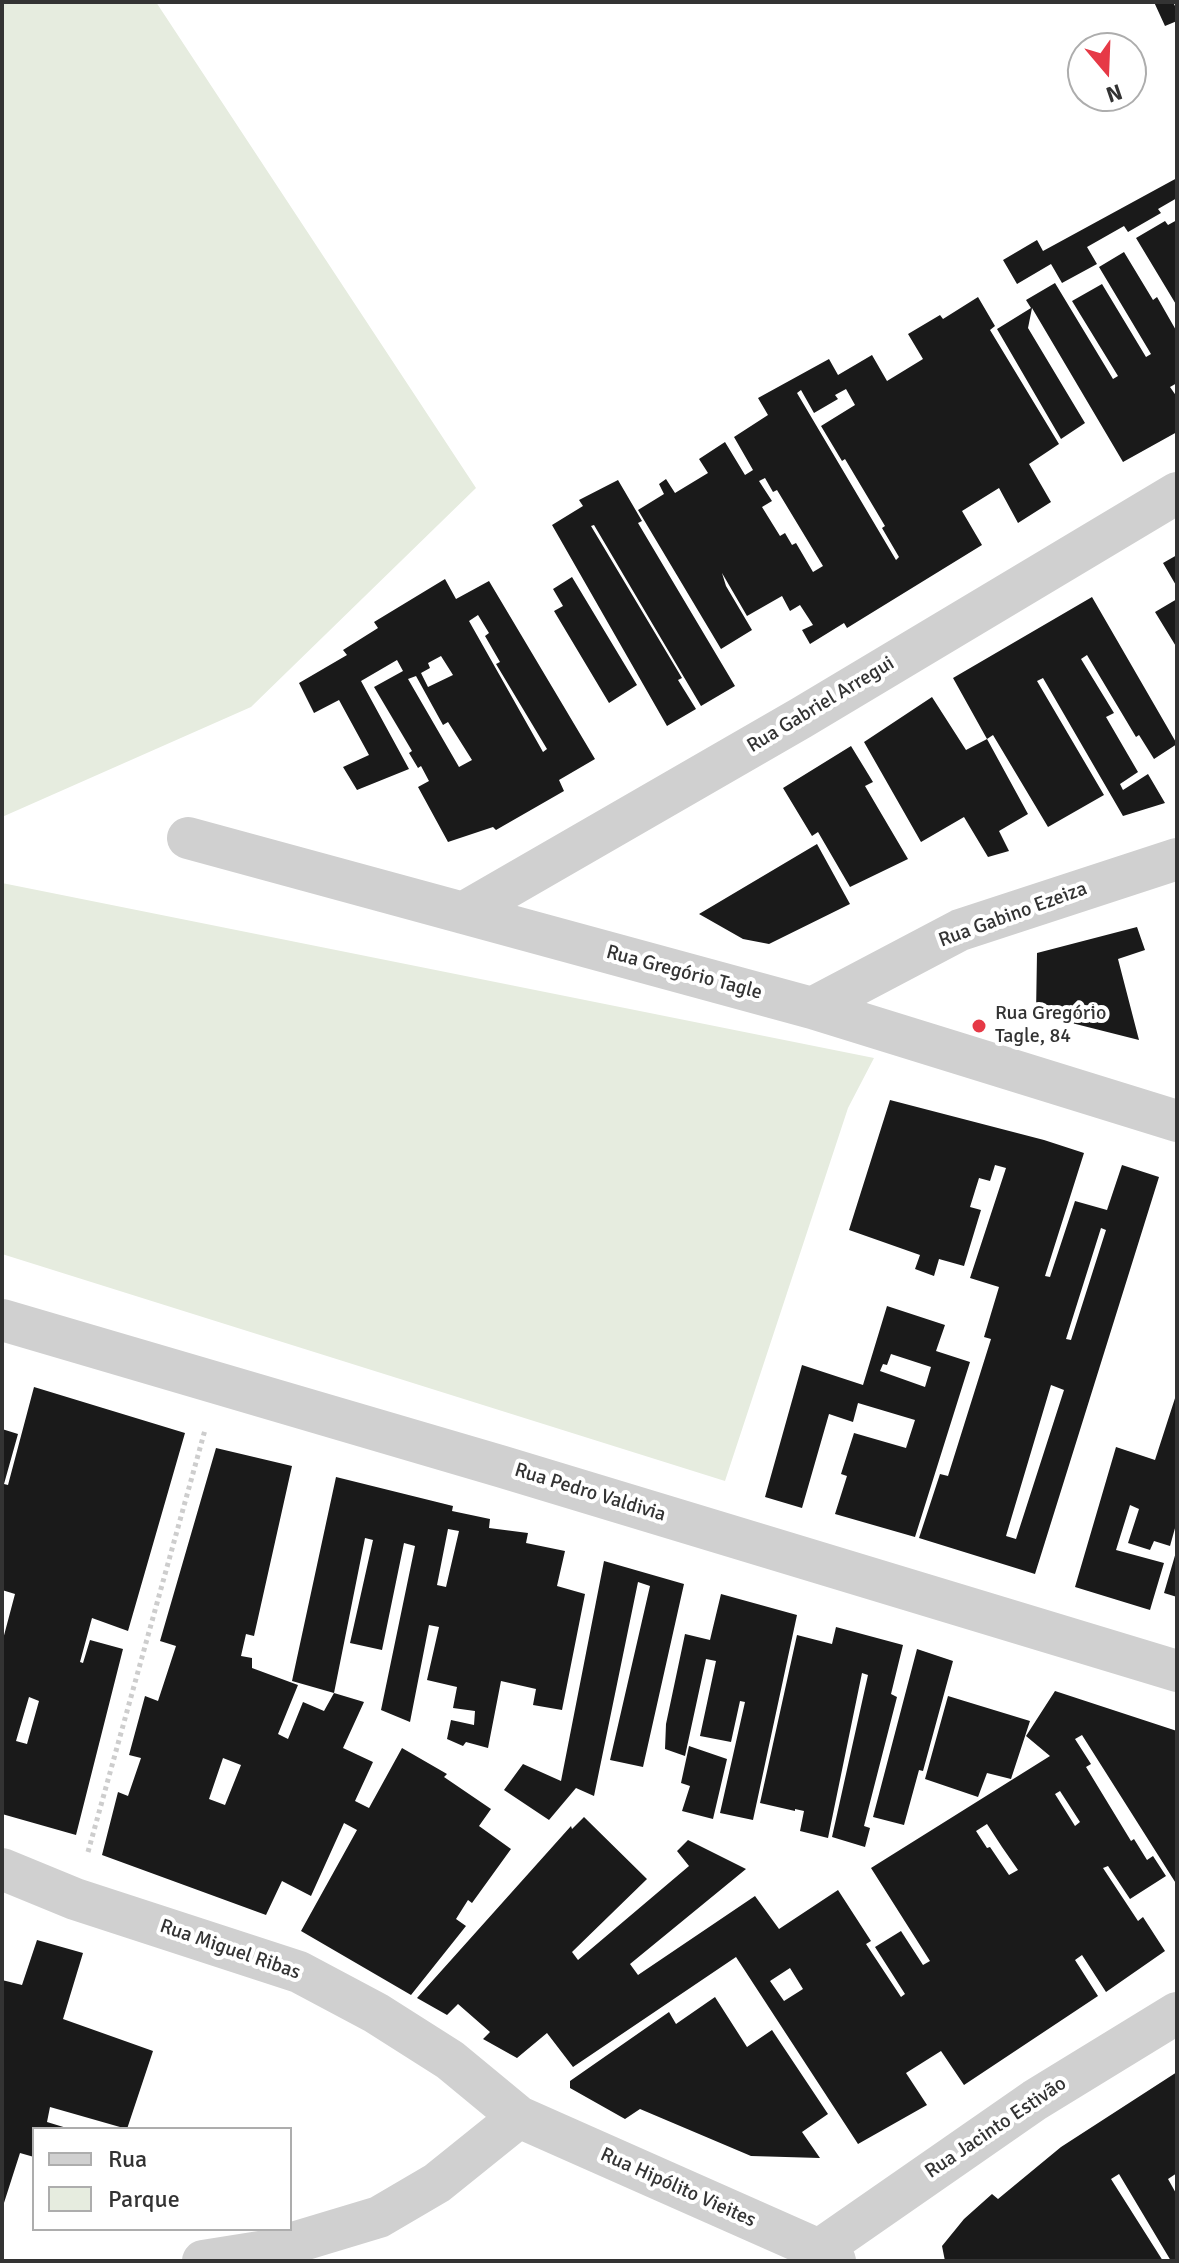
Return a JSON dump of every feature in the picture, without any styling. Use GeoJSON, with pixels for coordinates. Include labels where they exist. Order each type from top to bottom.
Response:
{"type":"FeatureCollection","features":[{"type":"Feature","properties":{"kind":"street","name":"Rua Gabriel Arregui"},"geometry":{"type":"LineString","coordinates":[[463,913],[814,710],[1177,493]]}},
{"type":"Feature","properties":{"kind":"street","name":"Rua Gregório Tagle"},"geometry":{"type":"LineString","coordinates":[[188,838],[812,1008],[1177,1121]]}},
{"type":"Feature","properties":{"kind":"street","name":"Rua Gabino Ezeiza"},"geometry":{"type":"LineString","coordinates":[[812,1008],[960,930],[1177,859]]}},
{"type":"Feature","properties":{"kind":"street","name":"Rua Pedro Valdivia"},"geometry":{"type":"LineString","coordinates":[[2,1320],[1177,1671]]}},
{"type":"Feature","properties":{"kind":"street","name":"Rua Miguel Ribas"},"geometry":{"type":"LineString","coordinates":[[2,1869],[75,1899],[299,1972],[376,2013],[450,2060],[519,2117]]}},
{"type":"Feature","properties":{"kind":"street","name":"Rua Jacinto Estivão"},"geometry":{"type":"LineString","coordinates":[[827,2256],[1035,2100],[1177,2013]]}},
{"type":"Feature","properties":{"kind":"street","name":"Rua Hipólito Vieites"},"geometry":{"type":"LineString","coordinates":[[519,2117],[827,2256]]}},
{"type":"Feature","properties":{"kind":"street"},"geometry":{"type":"LineString","coordinates":[[203,2261],[266,2251],[379,2217],[437,2183],[519,2117]]}},
{"type":"Feature","properties":{"kind":"path"},"geometry":{"type":"LineString","coordinates":[[75,1899],[218,1383]]}},
{"type":"Feature","properties":{"kind":"green space"},"geometry":{"type":"Polygon","coordinates":[[[2,2],[156,2],[476,488],[251,707],[2,817],[2,2]]]}},
{"type":"Feature","properties":{"kind":"green space"},"geometry":{"type":"Polygon","coordinates":[[[2,883],[874,1058],[848,1108],[725,1481],[2,1254],[2,883]]]}},
{"type":"Feature","properties":{"kind":"building"},"geometry":{"type":"Polygon","coordinates":[[[1154,2],[1173,2],[1177,21],[1165,26],[1154,2]]]}},
{"type":"Feature","properties":{"kind":"building"},"geometry":{"type":"Polygon","coordinates":[[[1177,178],[1177,198],[1158,209],[1161,213],[1128,232],[1124,226],[1087,247],[1097,264],[1062,283],[1051,264],[1017,284],[1003,260],[1037,240],[1043,251],[1177,178]]]}},
{"type":"Feature","properties":{"kind":"building"},"geometry":{"type":"Polygon","coordinates":[[[1177,220],[1177,306],[1136,238],[1165,221],[1168,225],[1177,220]]]}},
{"type":"Feature","properties":{"kind":"building"},"geometry":{"type":"Polygon","coordinates":[[[1124,252],[1153,300],[1157,297],[1177,332],[1177,383],[1170,387],[1177,397],[1177,432],[1123,462],[1032,308],[1028,328],[1085,423],[1061,439],[997,329],[1031,308],[1026,300],[1055,283],[1113,379],[1118,376],[1072,301],[1102,284],[1146,357],[1151,354],[1099,267],[1124,252]]]}},
{"type":"Feature","properties":{"kind":"building"},"geometry":{"type":"Polygon","coordinates":[[[978,297],[995,326],[990,330],[1059,444],[1029,464],[1051,502],[1018,523],[999,488],[962,511],[982,545],[847,628],[844,623],[810,644],[802,630],[813,625],[800,605],[790,611],[782,596],[747,616],[722,573],[726,586],[752,630],[721,649],[638,510],[664,494],[659,484],[666,479],[675,493],[708,473],[699,459],[725,442],[745,475],[753,470],[734,437],[768,415],[758,398],[829,359],[838,375],[872,355],[887,381],[923,359],[908,334],[940,315],[943,319],[978,297]],[[846,389],[835,395],[838,399],[814,413],[801,390],[797,393],[896,560],[899,557],[882,528],[885,526],[845,459],[842,461],[821,426],[855,405],[846,389]],[[765,478],[759,481],[772,501],[762,507],[780,536],[785,533],[792,545],[796,543],[813,572],[823,566],[777,490],[773,492],[765,478]]]}},
{"type":"Feature","properties":{"kind":"building"},"geometry":{"type":"Polygon","coordinates":[[[618,480],[642,521],[638,523],[735,686],[701,706],[594,525],[591,526],[682,678],[678,680],[696,709],[667,726],[552,525],[583,506],[579,500],[618,480]]]}},
{"type":"Feature","properties":{"kind":"building"},"geometry":{"type":"Polygon","coordinates":[[[1177,555],[1177,587],[1163,563],[1177,555]]]}},
{"type":"Feature","properties":{"kind":"building"},"geometry":{"type":"Polygon","coordinates":[[[572,577],[637,685],[609,703],[554,611],[563,606],[553,589],[572,577]]]}},
{"type":"Feature","properties":{"kind":"building"},"geometry":{"type":"Polygon","coordinates":[[[445,579],[456,599],[489,581],[595,759],[559,780],[564,791],[496,830],[493,827],[448,842],[418,787],[429,781],[409,753],[412,751],[374,687],[403,671],[397,660],[361,681],[409,769],[357,790],[343,767],[369,755],[339,700],[314,713],[299,683],[347,655],[343,650],[378,628],[374,622],[445,579]],[[478,615],[469,621],[543,752],[547,749],[496,664],[500,662],[485,636],[489,633],[478,615]],[[441,656],[428,663],[430,668],[421,673],[428,687],[453,675],[441,656]],[[416,676],[408,679],[459,767],[472,760],[448,722],[443,725],[416,676]]]}},
{"type":"Feature","properties":{"kind":"building"},"geometry":{"type":"Polygon","coordinates":[[[1092,597],[1177,744],[1154,759],[1139,735],[1136,737],[1087,655],[1081,659],[1114,713],[1106,717],[1138,772],[1120,784],[1123,790],[1148,774],[1165,803],[1123,816],[1043,678],[1037,681],[1104,795],[1048,827],[993,735],[987,739],[953,678],[1092,597]]]}},
{"type":"Feature","properties":{"kind":"building"},"geometry":{"type":"Polygon","coordinates":[[[1177,599],[1177,648],[1155,612],[1177,599]]]}},
{"type":"Feature","properties":{"kind":"building"},"geometry":{"type":"Polygon","coordinates":[[[932,697],[966,750],[987,739],[1028,814],[999,831],[1009,851],[988,857],[964,817],[921,842],[864,742],[932,697]]]}},
{"type":"Feature","properties":{"kind":"building"},"geometry":{"type":"Polygon","coordinates":[[[851,746],[873,782],[865,786],[908,859],[850,887],[818,832],[812,836],[783,788],[851,746]]]}},
{"type":"Feature","properties":{"kind":"building"},"geometry":{"type":"Polygon","coordinates":[[[817,844],[850,904],[769,944],[743,939],[699,914],[817,844]]]}},
{"type":"Feature","properties":{"kind":"building"},"geometry":{"type":"Polygon","coordinates":[[[1137,927],[1145,950],[1118,959],[1139,1040],[1036,1014],[1037,953],[1137,927]]]}},
{"type":"Feature","properties":{"kind":"building"},"geometry":{"type":"Polygon","coordinates":[[[890,1100],[1084,1153],[1045,1276],[1050,1277],[1075,1201],[1107,1210],[1122,1165],[1159,1177],[1035,1574],[919,1538],[940,1474],[948,1476],[991,1339],[984,1337],[999,1287],[970,1278],[1006,1168],[995,1165],[990,1181],[979,1178],[970,1207],[981,1210],[964,1266],[939,1259],[934,1276],[915,1269],[920,1255],[849,1230],[890,1100]],[[1101,1228],[1066,1339],[1071,1340],[1106,1230],[1101,1228]],[[1051,1385],[1006,1536],[1016,1539],[1064,1390],[1051,1385]]]}},
{"type":"Feature","properties":{"kind":"building"},"geometry":{"type":"Polygon","coordinates":[[[887,1306],[945,1325],[936,1351],[970,1362],[915,1537],[835,1514],[847,1476],[841,1474],[854,1433],[906,1448],[915,1420],[858,1403],[853,1422],[829,1414],[802,1508],[765,1497],[802,1365],[863,1385],[887,1306]],[[891,1354],[887,1365],[883,1364],[880,1371],[925,1387],[931,1367],[891,1354]]]}},
{"type":"Feature","properties":{"kind":"building"},"geometry":{"type":"Polygon","coordinates":[[[34,1387],[185,1433],[128,1631],[92,1618],[80,1662],[83,1663],[90,1640],[123,1649],[76,1835],[2,1814],[2,1643],[15,1594],[2,1590],[2,1429],[18,1434],[4,1484],[8,1485],[34,1387]],[[29,1697],[16,1741],[27,1744],[39,1701],[29,1697]]]}},
{"type":"Feature","properties":{"kind":"building"},"geometry":{"type":"Polygon","coordinates":[[[1177,1392],[1177,1521],[1170,1546],[1154,1541],[1150,1550],[1128,1543],[1139,1509],[1130,1505],[1116,1550],[1164,1563],[1150,1610],[1075,1587],[1116,1447],[1155,1460],[1177,1392]]]}},
{"type":"Feature","properties":{"kind":"building"},"geometry":{"type":"Polygon","coordinates":[[[216,1448],[292,1466],[254,1636],[246,1634],[241,1656],[252,1658],[252,1668],[298,1685],[278,1734],[288,1739],[303,1702],[324,1711],[334,1693],[364,1702],[343,1748],[373,1762],[355,1801],[369,1808],[402,1748],[447,1774],[444,1777],[491,1809],[479,1826],[511,1849],[472,1903],[468,1900],[456,1919],[466,1926],[411,1995],[301,1931],[357,1830],[344,1823],[311,1896],[282,1881],[266,1915],[102,1855],[118,1792],[128,1796],[141,1758],[129,1755],[145,1696],[158,1701],[176,1646],[160,1641],[216,1448]],[[223,1758],[209,1799],[225,1805],[241,1765],[223,1758]]]}},
{"type":"Feature","properties":{"kind":"building"},"geometry":{"type":"Polygon","coordinates":[[[336,1477],[453,1506],[452,1511],[490,1519],[489,1528],[528,1533],[526,1543],[565,1551],[557,1586],[585,1594],[562,1710],[533,1705],[536,1689],[501,1681],[488,1748],[466,1742],[463,1746],[447,1739],[451,1720],[474,1725],[475,1711],[453,1708],[457,1687],[427,1680],[439,1627],[429,1625],[410,1722],[381,1710],[415,1546],[404,1543],[382,1650],[350,1643],[373,1540],[365,1538],[334,1693],[292,1681],[336,1477]],[[448,1529],[437,1585],[446,1587],[459,1531],[448,1529]]]}},
{"type":"Feature","properties":{"kind":"building"},"geometry":{"type":"Polygon","coordinates":[[[1177,1552],[1177,1597],[1164,1593],[1177,1552]]]}},
{"type":"Feature","properties":{"kind":"building"},"geometry":{"type":"Polygon","coordinates":[[[604,1561],[684,1584],[643,1767],[610,1760],[650,1586],[638,1582],[594,1796],[576,1788],[549,1820],[504,1790],[523,1764],[561,1781],[604,1561]]]}},
{"type":"Feature","properties":{"kind":"building"},"geometry":{"type":"Polygon","coordinates":[[[721,1594],[797,1615],[753,1820],[720,1813],[745,1702],[740,1701],[731,1742],[700,1736],[716,1661],[706,1659],[685,1756],[665,1749],[666,1724],[685,1634],[710,1640],[721,1594]]]}},
{"type":"Feature","properties":{"kind":"building"},"geometry":{"type":"Polygon","coordinates":[[[836,1627],[903,1645],[891,1694],[897,1697],[864,1826],[870,1828],[865,1847],[832,1837],[868,1675],[862,1673],[828,1838],[800,1831],[804,1811],[760,1803],[797,1635],[832,1644],[836,1627]]]}},
{"type":"Feature","properties":{"kind":"building"},"geometry":{"type":"Polygon","coordinates":[[[917,1649],[953,1661],[923,1771],[919,1770],[904,1825],[873,1817],[917,1649]]]}},
{"type":"Feature","properties":{"kind":"building"},"geometry":{"type":"Polygon","coordinates":[[[1055,1691],[1177,1731],[1177,1885],[1082,1735],[1075,1739],[1091,1764],[1086,1767],[1131,1841],[1134,1839],[1147,1860],[1153,1856],[1166,1876],[1130,1899],[1108,1866],[1103,1868],[1138,1921],[1143,1917],[1165,1951],[1106,1992],[1082,1955],[1075,1960],[1098,1996],[964,2085],[941,2051],[906,2073],[927,2105],[858,2144],[736,1957],[573,2067],[547,2033],[517,2058],[483,2039],[490,2032],[458,2004],[447,2015],[417,1998],[571,1826],[572,1829],[584,1817],[647,1879],[572,1952],[578,1960],[689,1866],[677,1851],[688,1840],[746,1869],[630,1964],[638,1975],[755,1896],[779,1929],[838,1890],[871,1941],[866,1944],[901,1997],[905,1994],[875,1947],[901,1931],[923,1965],[930,1961],[871,1868],[1050,1756],[1026,1736],[1055,1691]],[[1060,1791],[1055,1794],[1075,1826],[1080,1822],[1060,1791]],[[987,1824],[976,1831],[1009,1875],[1018,1870],[987,1824]],[[790,1968],[770,1981],[784,2001],[803,1989],[790,1968]]]}},
{"type":"Feature","properties":{"kind":"building"},"geometry":{"type":"Polygon","coordinates":[[[948,1696],[1030,1721],[1011,1779],[987,1773],[978,1797],[925,1779],[948,1696]]]}},
{"type":"Feature","properties":{"kind":"building"},"geometry":{"type":"Polygon","coordinates":[[[689,1746],[727,1759],[713,1819],[682,1811],[690,1786],[681,1783],[689,1746]]]}},
{"type":"Feature","properties":{"kind":"building"},"geometry":{"type":"Polygon","coordinates":[[[37,1940],[83,1953],[63,2019],[153,2051],[128,2127],[50,2107],[47,2122],[63,2127],[32,2127],[32,2156],[20,2153],[3,2206],[2,1980],[22,1985],[37,1940]]]}},
{"type":"Feature","properties":{"kind":"building"},"geometry":{"type":"Polygon","coordinates":[[[715,1997],[747,2047],[772,2030],[828,2114],[802,2132],[820,2158],[751,2156],[640,2109],[625,2119],[570,2088],[570,2081],[669,2012],[676,2024],[715,1997]]]}},
{"type":"Feature","properties":{"kind":"building"},"geometry":{"type":"Polygon","coordinates":[[[1177,2072],[1177,2173],[1168,2179],[1177,2195],[1177,2261],[1171,2261],[1119,2174],[1111,2179],[1163,2261],[945,2261],[942,2246],[964,2219],[992,2194],[998,2199],[1061,2147],[1177,2072]]]}},
{"type":"Feature","properties":{"kind":"place","name":"Rua Gregório Tagle, 84"},"geometry":{"type":"Point","coordinates":[979,1026]}}]}
